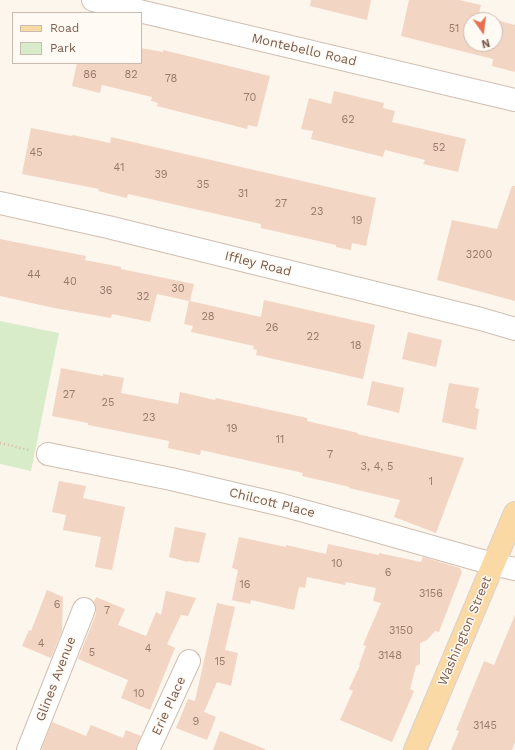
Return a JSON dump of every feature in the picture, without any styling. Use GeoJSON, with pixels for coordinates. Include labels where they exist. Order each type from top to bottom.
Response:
{"type":"FeatureCollection","features":[{"type":"Feature","properties":{"kind":"main road","name":"Washington Street"},"geometry":{"type":"LineString","coordinates":[[415,750],[515,512]]}},
{"type":"Feature","properties":{"kind":"street","name":"Montebello Road"},"geometry":{"type":"LineString","coordinates":[[93,0],[515,100]]}},
{"type":"Feature","properties":{"kind":"street","name":"Iffley Road"},"geometry":{"type":"LineString","coordinates":[[0,203],[108,227],[481,319],[515,329]]}},
{"type":"Feature","properties":{"kind":"street","name":"Chilcott Place"},"geometry":{"type":"LineString","coordinates":[[41,452],[171,479],[282,505],[515,569]]}},
{"type":"Feature","properties":{"kind":"street","name":"Glines Avenue"},"geometry":{"type":"LineString","coordinates":[[28,750],[84,609]]}},
{"type":"Feature","properties":{"kind":"street","name":"Erie Place"},"geometry":{"type":"LineString","coordinates":[[148,750],[189,662]]}},
{"type":"Feature","properties":{"kind":"path"},"geometry":{"type":"LineString","coordinates":[[0,443],[41,452]]}},
{"type":"Feature","properties":{"kind":"green space"},"geometry":{"type":"Polygon","coordinates":[[[0,321],[59,333],[31,471],[0,464],[0,321]]]}},
{"type":"Feature","properties":{"kind":"building"},"geometry":{"type":"Polygon","coordinates":[[[311,0],[371,0],[367,20],[310,6],[311,0]]]}},
{"type":"Feature","properties":{"kind":"building"},"geometry":{"type":"Polygon","coordinates":[[[409,0],[459,0],[481,5],[479,12],[463,12],[463,52],[401,36],[409,0]]]}},
{"type":"Feature","properties":{"kind":"building"},"geometry":{"type":"Polygon","coordinates":[[[503,22],[515,25],[515,72],[492,66],[493,59],[465,52],[503,52],[503,22]]]}},
{"type":"Feature","properties":{"kind":"building"},"geometry":{"type":"Polygon","coordinates":[[[142,48],[163,52],[163,50],[270,76],[257,127],[248,125],[247,129],[157,106],[158,103],[151,101],[152,97],[102,85],[100,93],[72,86],[77,64],[142,64],[142,48]]]}},
{"type":"Feature","properties":{"kind":"building"},"geometry":{"type":"Polygon","coordinates":[[[334,91],[384,103],[383,108],[395,111],[392,122],[466,139],[458,172],[423,164],[425,160],[385,150],[383,157],[311,139],[313,131],[301,129],[309,98],[331,104],[334,91]]]}},
{"type":"Feature","properties":{"kind":"building"},"geometry":{"type":"Polygon","coordinates":[[[31,128],[110,143],[111,137],[376,198],[366,246],[352,243],[351,250],[336,247],[336,245],[261,228],[261,224],[128,194],[127,198],[98,191],[99,189],[22,174],[31,128]]]}},
{"type":"Feature","properties":{"kind":"building"},"geometry":{"type":"Polygon","coordinates":[[[512,186],[515,186],[515,301],[437,280],[452,220],[497,229],[512,186]]]}},
{"type":"Feature","properties":{"kind":"building"},"geometry":{"type":"Polygon","coordinates":[[[0,239],[86,256],[85,260],[194,284],[190,301],[261,317],[264,300],[375,325],[363,379],[256,355],[257,350],[253,349],[254,346],[191,332],[193,326],[184,324],[189,301],[157,294],[150,322],[112,314],[111,318],[54,308],[0,296],[0,239]]]}},
{"type":"Feature","properties":{"kind":"building"},"geometry":{"type":"Polygon","coordinates":[[[408,332],[442,340],[436,367],[402,359],[408,332]]]}},
{"type":"Feature","properties":{"kind":"building"},"geometry":{"type":"Polygon","coordinates":[[[61,368],[103,376],[103,374],[124,378],[121,393],[178,404],[180,392],[215,400],[216,398],[307,418],[307,421],[358,433],[357,434],[464,458],[436,533],[394,517],[400,500],[302,476],[303,473],[201,450],[200,455],[168,448],[169,441],[88,425],[88,423],[52,416],[61,368]]]}},
{"type":"Feature","properties":{"kind":"building"},"geometry":{"type":"Polygon","coordinates":[[[372,381],[404,388],[399,413],[367,405],[372,381]]]}},
{"type":"Feature","properties":{"kind":"building"},"geometry":{"type":"Polygon","coordinates":[[[449,383],[479,388],[475,408],[479,409],[476,430],[442,422],[449,383]]]}},
{"type":"Feature","properties":{"kind":"building"},"geometry":{"type":"Polygon","coordinates":[[[59,481],[86,486],[83,498],[125,507],[112,570],[95,567],[101,537],[63,530],[66,515],[52,512],[59,481]]]}},
{"type":"Feature","properties":{"kind":"building"},"geometry":{"type":"Polygon","coordinates":[[[175,527],[206,533],[199,563],[169,557],[175,527]]]}},
{"type":"Feature","properties":{"kind":"building"},"geometry":{"type":"Polygon","coordinates":[[[239,537],[326,554],[328,544],[421,562],[423,557],[460,568],[462,572],[439,632],[435,631],[427,640],[420,643],[420,664],[416,666],[410,689],[414,691],[392,742],[340,720],[353,691],[349,689],[360,665],[366,646],[363,645],[381,603],[373,601],[376,588],[346,582],[345,585],[307,577],[305,588],[299,587],[294,610],[251,600],[250,604],[232,600],[238,570],[232,568],[239,537]]]}},
{"type":"Feature","properties":{"kind":"building"},"geometry":{"type":"Polygon","coordinates":[[[47,590],[63,597],[62,631],[51,658],[22,646],[29,630],[31,631],[47,590]]]}},
{"type":"Feature","properties":{"kind":"building"},"geometry":{"type":"Polygon","coordinates":[[[166,591],[196,598],[188,616],[181,615],[167,644],[175,648],[150,710],[121,698],[128,680],[78,659],[96,614],[94,602],[96,597],[125,609],[118,625],[146,636],[156,612],[161,615],[166,591]]]}},
{"type":"Feature","properties":{"kind":"building"},"geometry":{"type":"Polygon","coordinates":[[[217,603],[235,607],[225,650],[238,653],[231,686],[217,682],[204,712],[216,717],[207,740],[176,728],[188,699],[195,701],[217,603]]]}},
{"type":"Feature","properties":{"kind":"building"},"geometry":{"type":"Polygon","coordinates":[[[515,615],[515,742],[512,750],[451,750],[459,731],[456,730],[484,661],[494,665],[515,615]]]}},
{"type":"Feature","properties":{"kind":"building"},"geometry":{"type":"Polygon","coordinates":[[[52,722],[86,736],[91,725],[123,738],[126,730],[141,736],[136,750],[41,750],[52,722]]]}},
{"type":"Feature","properties":{"kind":"building"},"geometry":{"type":"Polygon","coordinates":[[[220,731],[265,749],[265,750],[213,750],[220,731]]]}}]}
